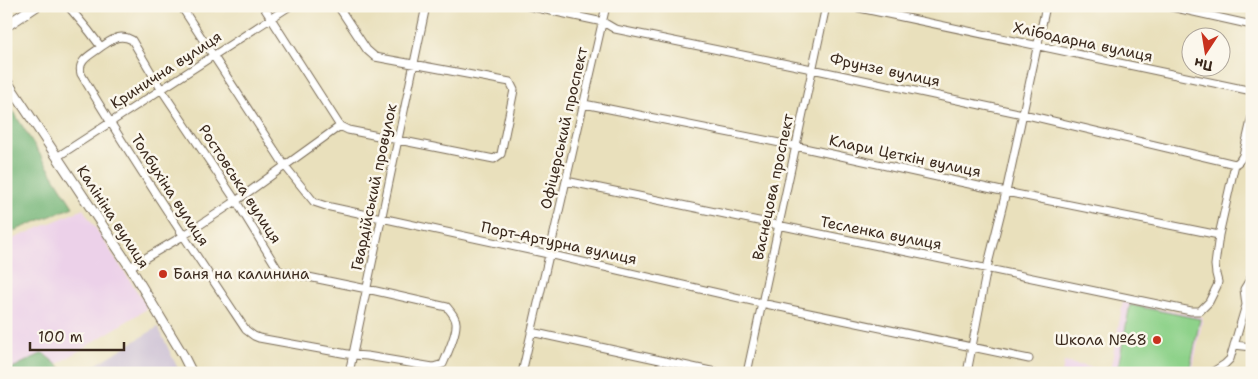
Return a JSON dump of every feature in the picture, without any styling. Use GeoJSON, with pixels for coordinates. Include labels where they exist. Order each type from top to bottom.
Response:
{"type":"FeatureCollection","features":[{"type":"Feature","properties":{"kind":"main road"},"geometry":{"type":"LineString","coordinates":[[6,26],[36,6]]}},
{"type":"Feature","properties":{"kind":"street"},"geometry":{"type":"LineString","coordinates":[[68,6],[101,47]]}},
{"type":"Feature","properties":{"kind":"street","name":"Порт-Артурна вулиця"},"geometry":{"type":"LineString","coordinates":[[181,6],[285,166],[314,202],[382,219],[548,254],[761,303],[1029,359]]}},
{"type":"Feature","properties":{"kind":"street"},"geometry":{"type":"LineString","coordinates":[[263,6],[340,126],[348,130],[494,159],[501,154],[514,90],[510,82],[375,57],[367,50],[338,6]]}},
{"type":"Feature","properties":{"kind":"street","name":"Кринична вулиця"},"geometry":{"type":"LineString","coordinates":[[57,157],[290,6]]}},
{"type":"Feature","properties":{"kind":"street","name":"Гвардійський провулок"},"geometry":{"type":"LineString","coordinates":[[349,373],[426,6]]}},
{"type":"Feature","properties":{"kind":"street","name":"Фрунзе вулиця"},"geometry":{"type":"LineString","coordinates":[[528,6],[603,22],[615,29],[1023,114],[1235,164]]}},
{"type":"Feature","properties":{"kind":"street","name":"Офіцерський проспект"},"geometry":{"type":"LineString","coordinates":[[522,373],[606,6]]}},
{"type":"Feature","properties":{"kind":"street","name":"Васнецова проспект"},"geometry":{"type":"LineString","coordinates":[[747,373],[826,6]]}},
{"type":"Feature","properties":{"kind":"street","name":"Хлібодарна вулиця"},"geometry":{"type":"LineString","coordinates":[[850,6],[1252,91]]}},
{"type":"Feature","properties":{"kind":"street"},"geometry":{"type":"LineString","coordinates":[[967,373],[987,268],[1006,192],[1046,6]]}},
{"type":"Feature","properties":{"kind":"street"},"geometry":{"type":"LineString","coordinates":[[1167,6],[1252,25]]}},
{"type":"Feature","properties":{"kind":"street","name":"Ростовська вулиця"},"geometry":{"type":"LineString","coordinates":[[101,47],[120,37],[132,40],[161,89],[236,201],[278,271],[447,307],[454,315],[457,324],[452,342]]}},
{"type":"Feature","properties":{"kind":"street","name":"Толбухіна вулиця"},"geometry":{"type":"LineString","coordinates":[[101,47],[83,60],[80,71],[110,122],[183,236],[246,330],[259,338],[433,367],[443,364],[452,342]]}},
{"type":"Feature","properties":{"kind":"street","name":"Калініна вулиця"},"geometry":{"type":"LineString","coordinates":[[6,80],[130,267],[192,373]]}},
{"type":"Feature","properties":{"kind":"street","name":"Клари Цеткін вулиця"},"geometry":{"type":"LineString","coordinates":[[584,104],[795,146],[1219,236]]}},
{"type":"Feature","properties":{"kind":"street"},"geometry":{"type":"LineString","coordinates":[[1219,236],[1235,164],[1242,159],[1252,116]]}},
{"type":"Feature","properties":{"kind":"street"},"geometry":{"type":"LineString","coordinates":[[130,267],[183,236],[236,201],[340,126]]}},
{"type":"Feature","properties":{"kind":"street","name":"Тесленка вулиця"},"geometry":{"type":"LineString","coordinates":[[566,181],[1191,311],[1200,311],[1206,306],[1217,286],[1215,265],[1219,236]]}},
{"type":"Feature","properties":{"kind":"street"},"geometry":{"type":"LineString","coordinates":[[1210,373],[1230,359],[1246,305],[1244,289],[1252,276]]}},
{"type":"Feature","properties":{"kind":"street"},"geometry":{"type":"LineString","coordinates":[[531,332],[720,373]]}},
{"type":"Feature","properties":{"kind":"street"},"geometry":{"type":"LineString","coordinates":[[1234,345],[1252,347]]}},
{"type":"Feature","properties":{"kind":"shaded area"},"geometry":{"type":"Polygon","coordinates":[[[83,209],[146,305],[145,310],[43,373],[6,373],[6,242],[83,209]]]}},
{"type":"Feature","properties":{"kind":"shaded area","name":"Школа №68"},"geometry":{"type":"Polygon","coordinates":[[[1123,302],[1203,317],[1192,373],[1062,373],[1064,362],[1110,371],[1123,302]]]}},
{"type":"Feature","properties":{"kind":"shaded area"},"geometry":{"type":"Polygon","coordinates":[[[158,327],[180,373],[82,373],[158,327]]]}},
{"type":"Feature","properties":{"kind":"green space"},"geometry":{"type":"Polygon","coordinates":[[[6,100],[73,207],[6,234],[6,100]]]}},
{"type":"Feature","properties":{"kind":"green space","name":"Школа №68"},"geometry":{"type":"Polygon","coordinates":[[[1130,305],[1200,319],[1189,373],[1117,373],[1130,305]]]}},
{"type":"Feature","properties":{"kind":"green space"},"geometry":{"type":"Polygon","coordinates":[[[43,353],[67,373],[6,373],[6,371],[43,353]]]}},
{"type":"Feature","properties":{"kind":"place","name":"Баня на калинина"},"geometry":{"type":"Point","coordinates":[163,274]}},
{"type":"Feature","properties":{"kind":"place","name":"Школа №68"},"geometry":{"type":"Point","coordinates":[1157,340]}}]}
